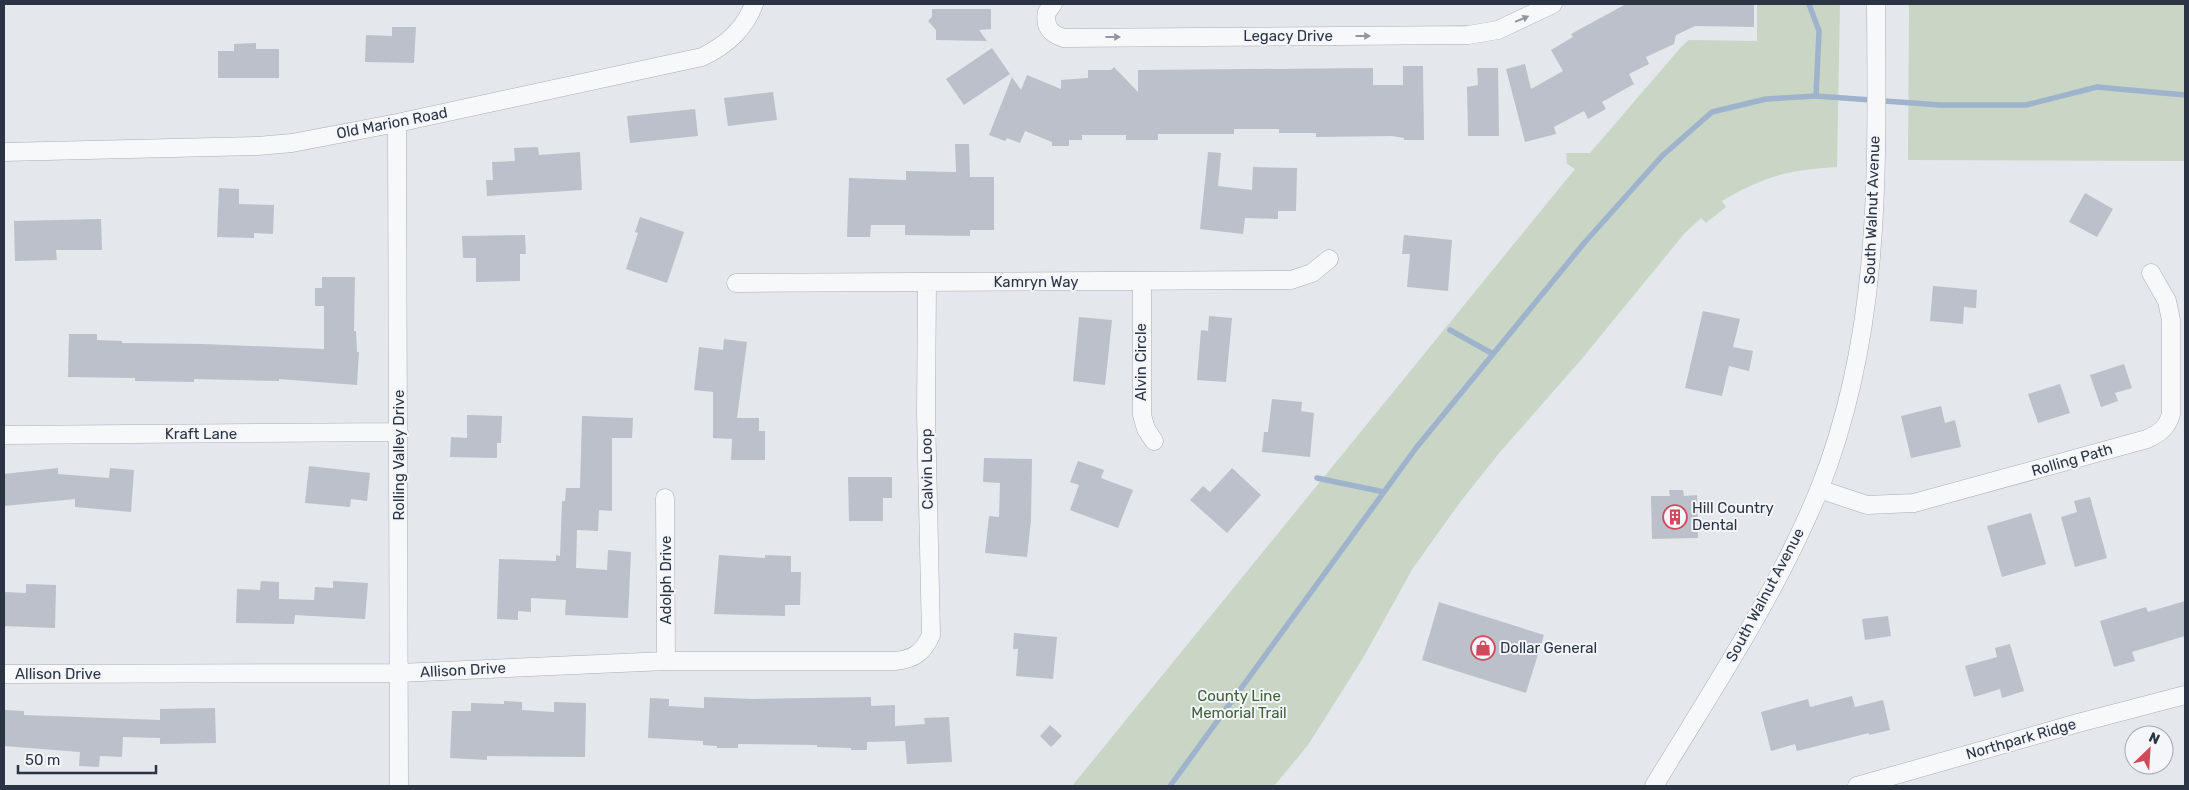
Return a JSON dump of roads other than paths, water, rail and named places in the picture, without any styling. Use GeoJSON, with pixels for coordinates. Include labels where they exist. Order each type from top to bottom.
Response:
{"type":"FeatureCollection","features":[{"type":"Feature","properties":{"kind":"street","name":"Legacy Drive"},"geometry":{"type":"LineString","coordinates":[[1053,4],[1047,12],[1047,26],[1051,32],[1064,38],[1468,35],[1498,30],[1553,4]]}},
{"type":"Feature","properties":{"kind":"street","name":"South Walnut Avenue"},"geometry":{"type":"LineString","coordinates":[[1654,786],[1774,586],[1819,489],[1840,428],[1862,338],[1874,244],[1876,4]]}},
{"type":"Feature","properties":{"kind":"street","name":"Old Marion Road"},"geometry":{"type":"LineString","coordinates":[[4,152],[258,146],[292,143],[397,123],[702,58],[729,40],[739,29],[753,5]]}},
{"type":"Feature","properties":{"kind":"street","name":"Rolling Valley Drive"},"geometry":{"type":"LineString","coordinates":[[397,123],[399,786]]}},
{"type":"Feature","properties":{"kind":"street","name":"Kamryn Way"},"geometry":{"type":"LineString","coordinates":[[736,283],[1291,280],[1312,273],[1329,258]]}},
{"type":"Feature","properties":{"kind":"street","name":"Rolling Path"},"geometry":{"type":"LineString","coordinates":[[1819,489],[1866,505],[1914,503],[2138,441],[2158,433],[2168,425],[2171,414],[2172,320],[2167,301],[2151,272]]}},
{"type":"Feature","properties":{"kind":"street","name":"Alvin Circle"},"geometry":{"type":"LineString","coordinates":[[1142,281],[1142,415],[1146,429],[1154,441]]}},
{"type":"Feature","properties":{"kind":"street","name":"Calvin Loop"},"geometry":{"type":"LineString","coordinates":[[921,653],[931,635],[926,414],[926,282]]}},
{"type":"Feature","properties":{"kind":"street","name":"Kraft Lane"},"geometry":{"type":"LineString","coordinates":[[4,435],[399,432]]}},
{"type":"Feature","properties":{"kind":"street","name":"Adolph Drive"},"geometry":{"type":"LineString","coordinates":[[665,498],[666,661]]}},
{"type":"Feature","properties":{"kind":"street","name":"Allison Drive"},"geometry":{"type":"LineString","coordinates":[[4,674],[399,673],[666,661],[895,661],[914,657],[921,653]]}},
{"type":"Feature","properties":{"kind":"street","name":"Northpark Ridge"},"geometry":{"type":"LineString","coordinates":[[1857,786],[2078,723],[2185,695]]}},
{"type":"Feature","properties":{"kind":"waterway"},"geometry":{"type":"LineString","coordinates":[[1809,4],[1819,31],[1816,96]]}},
{"type":"Feature","properties":{"kind":"waterway"},"geometry":{"type":"LineString","coordinates":[[1170,786],[1416,448],[1585,242],[1662,156],[1712,112],[1766,99],[1816,96],[1940,105],[2026,105],[2097,87],[2185,95]]}},
{"type":"Feature","properties":{"kind":"waterway"},"geometry":{"type":"LineString","coordinates":[[1450,330],[1493,354]]}},
{"type":"Feature","properties":{"kind":"waterway"},"geometry":{"type":"LineString","coordinates":[[1317,478],[1384,492]]}},
{"type":"Feature","properties":{"kind":"place","name":"Hill Country Dental"},"geometry":{"type":"Point","coordinates":[1675,517]}},
{"type":"Feature","properties":{"kind":"place","name":"Dollar General"},"geometry":{"type":"Point","coordinates":[1483,648]}},
{"type":"Feature","properties":{"kind":"park label","name":"County Line Memorial Trail"},"geometry":{"type":"Point","coordinates":[1239,704]}}]}
